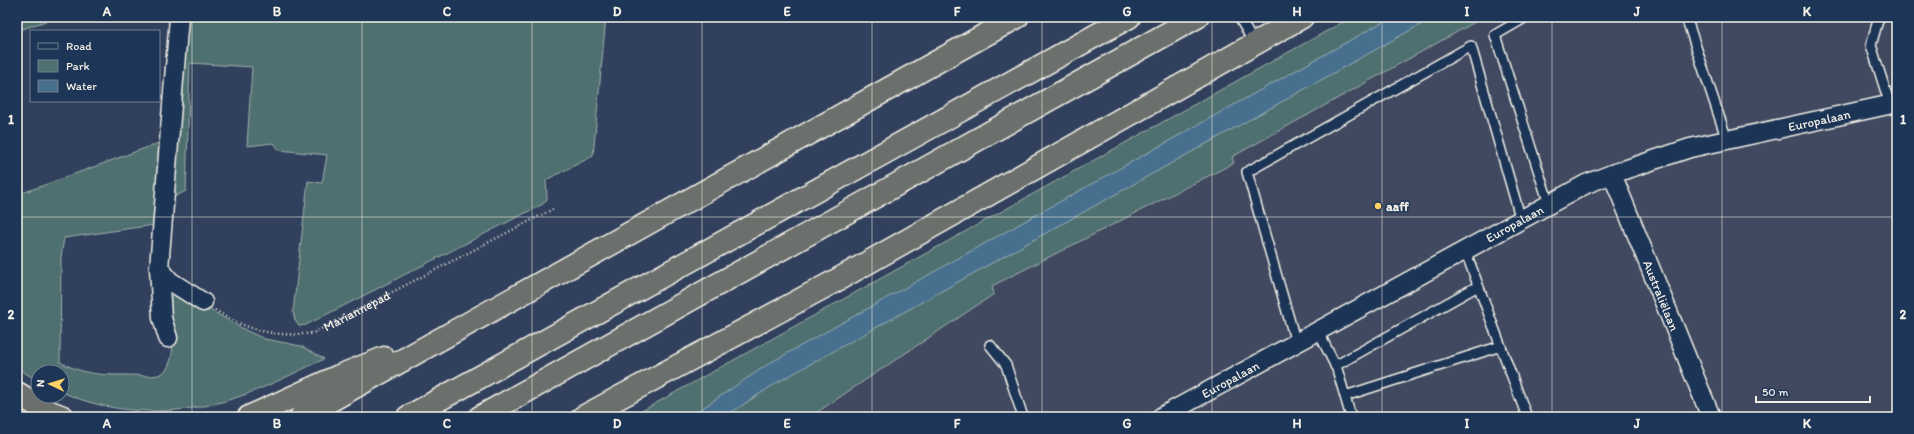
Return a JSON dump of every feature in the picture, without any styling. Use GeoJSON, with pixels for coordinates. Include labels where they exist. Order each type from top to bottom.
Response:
{"type":"FeatureCollection","features":[{"type":"Feature","properties":{"kind":"highway"},"geometry":{"type":"LineString","coordinates":[[301,417],[1017,17]]}},
{"type":"Feature","properties":{"kind":"highway"},"geometry":{"type":"LineString","coordinates":[[408,417],[1129,17]]}},
{"type":"Feature","properties":{"kind":"highway"},"geometry":{"type":"LineString","coordinates":[[480,417],[1197,17]]}},
{"type":"Feature","properties":{"kind":"highway"},"geometry":{"type":"LineString","coordinates":[[583,417],[837,280],[1302,17]]}},
{"type":"Feature","properties":{"kind":"highway"},"geometry":{"type":"LineString","coordinates":[[250,417],[290,400],[339,376],[466,326]]}},
{"type":"Feature","properties":{"kind":"highway"},"geometry":{"type":"LineString","coordinates":[[17,393],[44,409],[63,417]]}},
{"type":"Feature","properties":{"kind":"street"},"geometry":{"type":"LineString","coordinates":[[168,338],[162,318],[159,268],[179,17]]}},
{"type":"Feature","properties":{"kind":"street","name":"Europalaan"},"geometry":{"type":"LineString","coordinates":[[1161,417],[1586,184],[1690,148],[1893,104]]}},
{"type":"Feature","properties":{"kind":"street","name":"Australiëlaan"},"geometry":{"type":"LineString","coordinates":[[1612,174],[1711,417]]}},
{"type":"Feature","properties":{"kind":"street"},"geometry":{"type":"LineString","coordinates":[[159,268],[170,281],[203,302]]}},
{"type":"Feature","properties":{"kind":"lane"},"geometry":{"type":"LineString","coordinates":[[1240,17],[1254,43]]}},
{"type":"Feature","properties":{"kind":"lane"},"geometry":{"type":"LineString","coordinates":[[1526,17],[1494,34],[1549,204]]}},
{"type":"Feature","properties":{"kind":"lane"},"geometry":{"type":"LineString","coordinates":[[1686,17],[1727,140]]}},
{"type":"Feature","properties":{"kind":"lane"},"geometry":{"type":"LineString","coordinates":[[1879,17],[1871,45],[1893,104]]}},
{"type":"Feature","properties":{"kind":"lane"},"geometry":{"type":"LineString","coordinates":[[1296,343],[1247,172],[1471,46],[1521,220]]}},
{"type":"Feature","properties":{"kind":"lane"},"geometry":{"type":"LineString","coordinates":[[1466,250],[1527,417]]}},
{"type":"Feature","properties":{"kind":"lane"},"geometry":{"type":"LineString","coordinates":[[1335,366],[1478,286]]}},
{"type":"Feature","properties":{"kind":"lane"},"geometry":{"type":"LineString","coordinates":[[1318,331],[1335,366],[1351,417]]}},
{"type":"Feature","properties":{"kind":"lane"},"geometry":{"type":"LineString","coordinates":[[990,345],[1006,364],[1023,417]]}},
{"type":"Feature","properties":{"kind":"lane"},"geometry":{"type":"LineString","coordinates":[[1345,396],[1501,346]]}},
{"type":"Feature","properties":{"kind":"path","name":"Mariannepad"},"geometry":{"type":"LineString","coordinates":[[203,302],[235,323],[268,333],[298,335],[313,333],[555,208]]}},
{"type":"Feature","properties":{"kind":"shaded area"},"geometry":{"type":"Polygon","coordinates":[[[1479,17],[1897,17],[1897,417],[768,417],[990,288],[1479,17]]]}},
{"type":"Feature","properties":{"kind":"green space"},"geometry":{"type":"Polygon","coordinates":[[[17,17],[57,17],[17,31],[17,17]]]}},
{"type":"Feature","properties":{"kind":"green space"},"geometry":{"type":"Polygon","coordinates":[[[182,17],[606,17],[593,156],[546,180],[547,199],[543,204],[306,325],[299,326],[295,320],[293,312],[308,181],[322,183],[327,155],[279,150],[274,143],[247,146],[252,67],[190,63],[186,191],[170,199],[182,17]]]}},
{"type":"Feature","properties":{"kind":"green space"},"geometry":{"type":"Polygon","coordinates":[[[1352,17],[1392,17],[770,363],[689,417],[631,417],[1352,17]]]}},
{"type":"Feature","properties":{"kind":"green space"},"geometry":{"type":"Polygon","coordinates":[[[1434,17],[1484,17],[1232,157],[1234,163],[992,286],[994,294],[810,417],[724,417],[778,382],[1434,17]]]}},
{"type":"Feature","properties":{"kind":"green space"},"geometry":{"type":"Polygon","coordinates":[[[159,143],[154,225],[64,238],[61,257],[60,362],[64,364],[30,364],[30,376],[17,368],[17,195],[159,143]]]}},
{"type":"Feature","properties":{"kind":"green space"},"geometry":{"type":"Polygon","coordinates":[[[167,283],[198,303],[247,331],[265,339],[301,346],[324,359],[267,386],[211,405],[168,411],[146,411],[103,406],[70,395],[70,366],[85,372],[110,375],[148,376],[159,375],[166,370],[171,360],[173,347],[172,318],[167,283]]]}},
{"type":"Feature","properties":{"kind":"water"},"geometry":{"type":"Polygon","coordinates":[[[1392,17],[1434,17],[778,382],[724,417],[689,417],[770,363],[1392,17]]]}},
{"type":"Feature","properties":{"kind":"place","name":"aaff"},"geometry":{"type":"Point","coordinates":[1378,206]}}]}
